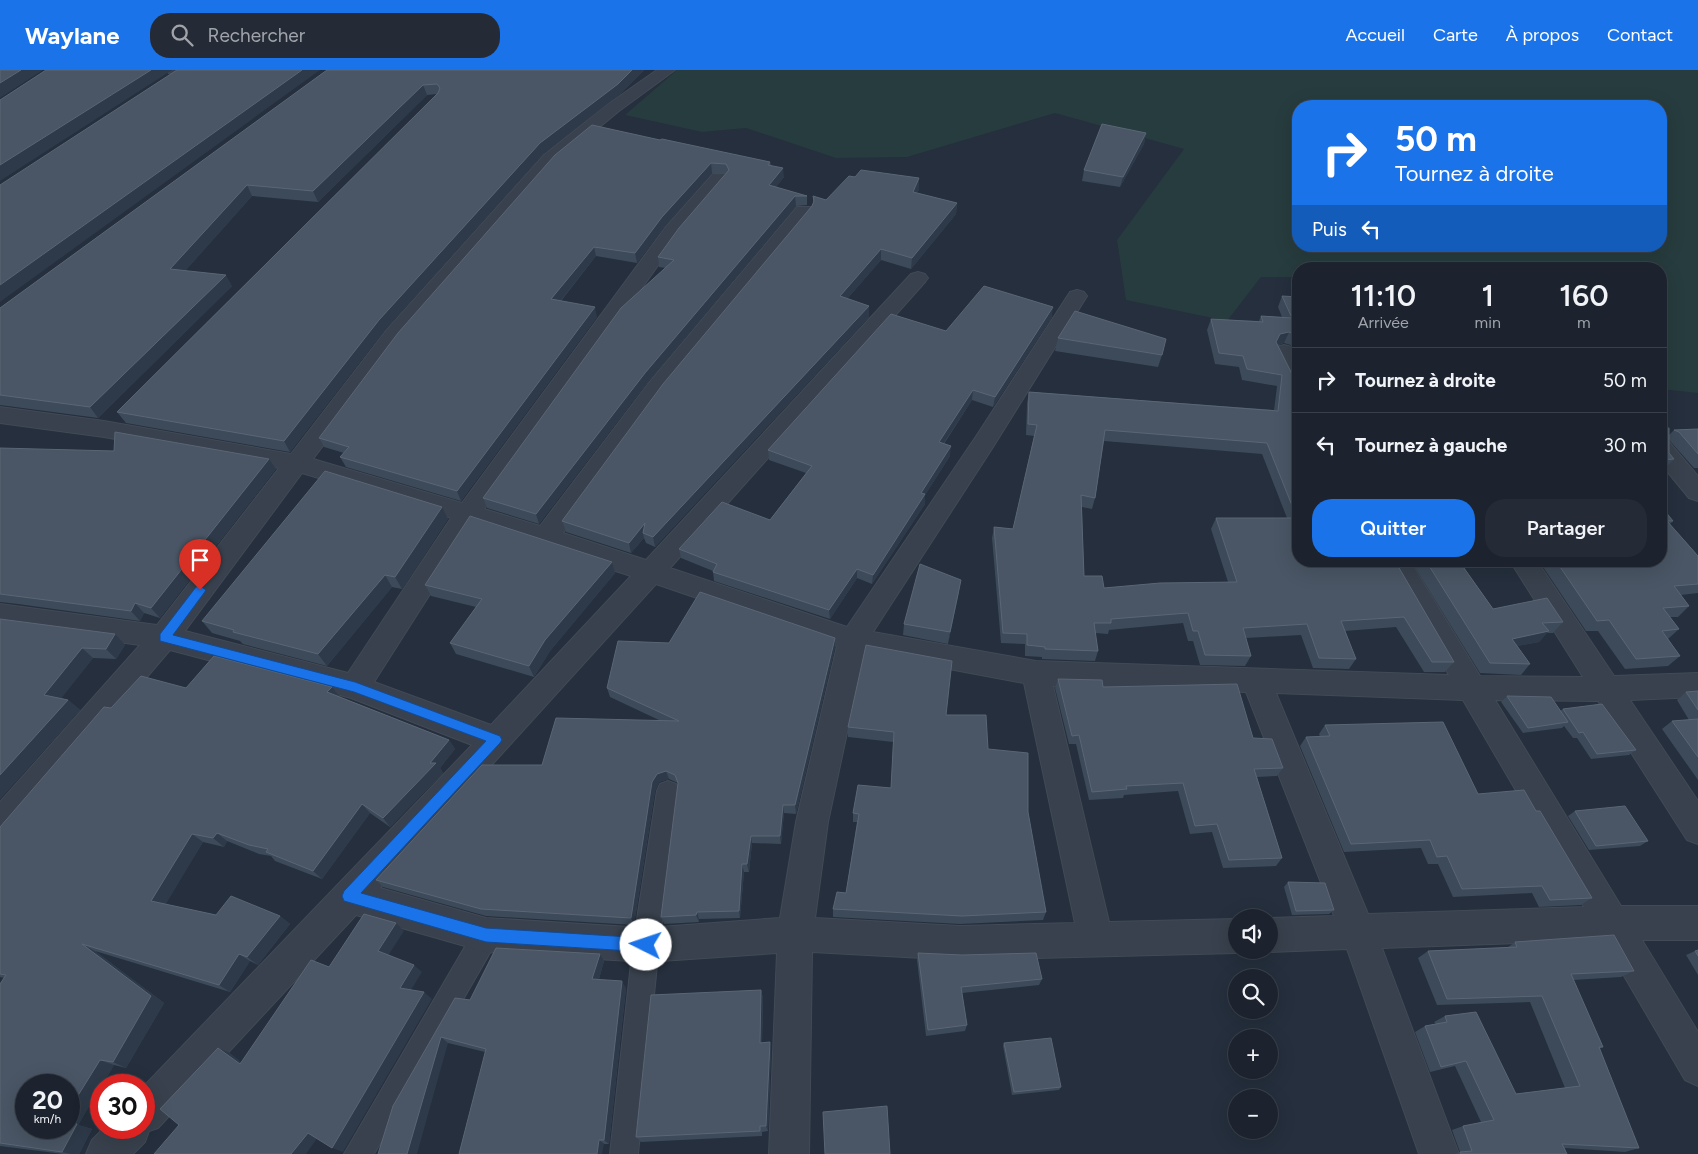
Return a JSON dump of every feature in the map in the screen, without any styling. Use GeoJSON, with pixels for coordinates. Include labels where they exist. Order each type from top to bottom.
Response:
{"type":"FeatureCollection","features":[{"type":"Feature","properties":{"kind":"street"},"geometry":{"type":"LineString","coordinates":[[160,85],[181,70]]}},
{"type":"Feature","properties":{"kind":"street"},"geometry":{"type":"LineString","coordinates":[[0,825],[164,637],[393,337],[550,159],[613,108],[667,70]]}},
{"type":"Feature","properties":{"kind":"street"},"geometry":{"type":"LineString","coordinates":[[355,687],[468,514],[672,232],[719,178]]}},
{"type":"Feature","properties":{"kind":"street"},"geometry":{"type":"LineString","coordinates":[[546,537],[656,389],[804,211]]}},
{"type":"Feature","properties":{"kind":"street"},"geometry":{"type":"LineString","coordinates":[[155,1102],[652,572],[918,278]]}},
{"type":"Feature","properties":{"kind":"street"},"geometry":{"type":"LineString","coordinates":[[789,1154],[795,934],[812,822],[853,640],[986,441],[1077,296]]}},
{"type":"Feature","properties":{"kind":"street"},"geometry":{"type":"LineString","coordinates":[[1284,352],[1292,369]]}},
{"type":"Feature","properties":{"kind":"street"},"geometry":{"type":"LineString","coordinates":[[0,415],[111,422],[296,463],[546,537],[853,640],[1036,673],[1469,688],[1608,689],[1698,685]]}},
{"type":"Feature","properties":{"kind":"street"},"geometry":{"type":"LineString","coordinates":[[1667,455],[1698,492]]}},
{"type":"Feature","properties":{"kind":"street"},"geometry":{"type":"LineString","coordinates":[[1399,567],[1469,688],[1698,1067]]}},
{"type":"Feature","properties":{"kind":"street"},"geometry":{"type":"LineString","coordinates":[[1527,567],[1698,829]]}},
{"type":"Feature","properties":{"kind":"street"},"geometry":{"type":"LineString","coordinates":[[0,615],[164,637],[355,687],[495,740]]}},
{"type":"Feature","properties":{"kind":"street"},"geometry":{"type":"LineString","coordinates":[[1036,673],[1096,939]]}},
{"type":"Feature","properties":{"kind":"street"},"geometry":{"type":"LineString","coordinates":[[1256,680],[1359,934],[1439,1154]]}},
{"type":"Feature","properties":{"kind":"street"},"geometry":{"type":"LineString","coordinates":[[349,896],[486,935],[646,945],[795,934],[960,943],[1228,936]]}},
{"type":"Feature","properties":{"kind":"street"},"geometry":{"type":"LineString","coordinates":[[1278,936],[1612,923],[1698,923]]}},
{"type":"Feature","properties":{"kind":"street"},"geometry":{"type":"LineString","coordinates":[[106,1154],[120,1139]]}},
{"type":"Feature","properties":{"kind":"lane"},"geometry":{"type":"LineString","coordinates":[[624,1154],[646,945],[668,791]]}},
{"type":"Feature","properties":{"kind":"lane"},"geometry":{"type":"LineString","coordinates":[[358,1154],[486,935]]}},
{"type":"Feature","properties":{"kind":"green space"},"geometry":{"type":"Polygon","coordinates":[[[677,70],[1698,70],[1698,393],[1667,390],[1667,262],[1292,262],[1292,277],[1261,277],[1227,321],[1126,300],[1117,240],[1184,149],[1055,113],[907,157],[836,158],[746,128],[702,132],[625,115],[677,70]]]}},
{"type":"Feature","properties":{"kind":"building"},"geometry":{"type":"Polygon","coordinates":[[[0,70],[21,70],[0,83],[0,70]]]}},
{"type":"Feature","properties":{"kind":"building"},"geometry":{"type":"Polygon","coordinates":[[[46,70],[151,70],[0,165],[0,100],[46,70]]]}},
{"type":"Feature","properties":{"kind":"building"},"geometry":{"type":"Polygon","coordinates":[[[177,70],[302,70],[0,285],[0,185],[177,70]]]}},
{"type":"Feature","properties":{"kind":"building"},"geometry":{"type":"Polygon","coordinates":[[[327,70],[632,70],[618,84],[540,143],[379,320],[284,441],[117,412],[438,93],[440,88],[437,84],[423,85],[313,191],[247,185],[170,269],[226,275],[90,407],[0,395],[0,308],[327,70]]]}},
{"type":"Feature","properties":{"kind":"building"},"geometry":{"type":"Polygon","coordinates":[[[1102,124],[1146,133],[1123,177],[1084,170],[1102,124]]]}},
{"type":"Feature","properties":{"kind":"building"},"geometry":{"type":"Polygon","coordinates":[[[592,125],[770,162],[768,165],[783,168],[769,185],[807,196],[795,196],[645,373],[536,514],[483,498],[621,308],[674,260],[658,257],[679,228],[729,170],[726,164],[711,163],[662,217],[635,253],[594,247],[551,299],[595,307],[457,491],[340,457],[349,447],[319,438],[398,333],[555,155],[592,125]]]}},
{"type":"Feature","properties":{"kind":"building"},"geometry":{"type":"Polygon","coordinates":[[[861,170],[919,178],[913,192],[957,203],[912,258],[881,249],[840,296],[869,306],[653,537],[643,533],[645,523],[629,543],[562,521],[663,384],[812,206],[813,196],[826,200],[849,176],[855,177],[861,170]]]}},
{"type":"Feature","properties":{"kind":"building"},"geometry":{"type":"Polygon","coordinates":[[[984,286],[1053,307],[995,397],[973,390],[939,442],[951,446],[921,493],[925,494],[873,575],[857,569],[829,610],[713,572],[717,564],[679,549],[722,502],[770,520],[812,466],[768,450],[891,314],[946,331],[984,286]]]}},
{"type":"Feature","properties":{"kind":"building"},"geometry":{"type":"Polygon","coordinates":[[[1282,296],[1292,297],[1292,318],[1282,296]]]}},
{"type":"Feature","properties":{"kind":"building"},"geometry":{"type":"Polygon","coordinates":[[[1075,311],[1166,339],[1162,355],[1058,338],[1075,311]]]}},
{"type":"Feature","properties":{"kind":"building"},"geometry":{"type":"Polygon","coordinates":[[[1261,316],[1292,318],[1292,333],[1280,334],[1276,342],[1292,374],[1292,506],[1267,443],[1105,430],[1095,498],[1081,495],[1084,576],[1102,576],[1104,588],[1160,583],[1237,582],[1216,518],[1292,518],[1292,567],[1399,567],[1454,662],[1432,662],[1404,617],[1341,621],[1356,659],[1319,658],[1307,624],[1243,628],[1251,656],[1205,655],[1198,631],[1193,631],[1188,613],[1111,619],[1111,623],[1094,623],[1098,651],[1045,649],[1045,647],[1027,645],[1027,634],[1003,633],[994,527],[1013,529],[1037,425],[1028,424],[1029,392],[1278,411],[1282,375],[1247,369],[1243,356],[1219,353],[1211,319],[1263,322],[1261,316]]]}},
{"type":"Feature","properties":{"kind":"building"},"geometry":{"type":"Polygon","coordinates":[[[1667,428],[1669,428],[1669,453],[1674,459],[1667,460],[1667,428]]]}},
{"type":"Feature","properties":{"kind":"building"},"geometry":{"type":"Polygon","coordinates":[[[1698,429],[1698,454],[1679,432],[1674,430],[1698,429]]]}},
{"type":"Feature","properties":{"kind":"building"},"geometry":{"type":"Polygon","coordinates":[[[115,432],[269,459],[151,608],[135,603],[131,611],[0,594],[0,448],[114,451],[115,432]]]}},
{"type":"Feature","properties":{"kind":"building"},"geometry":{"type":"Polygon","coordinates":[[[325,471],[442,507],[395,577],[385,575],[318,654],[233,632],[234,630],[202,621],[325,471]]]}},
{"type":"Feature","properties":{"kind":"building"},"geometry":{"type":"Polygon","coordinates":[[[1667,514],[1673,521],[1667,521],[1667,514]]]}},
{"type":"Feature","properties":{"kind":"building"},"geometry":{"type":"Polygon","coordinates":[[[470,516],[612,562],[545,640],[529,666],[450,643],[482,599],[425,585],[470,516]]]}},
{"type":"Feature","properties":{"kind":"building"},"geometry":{"type":"Polygon","coordinates":[[[1667,521],[1698,556],[1698,584],[1674,586],[1689,606],[1663,608],[1679,629],[1662,631],[1680,656],[1636,659],[1609,620],[1597,621],[1560,567],[1667,567],[1667,521]]]}},
{"type":"Feature","properties":{"kind":"building"},"geometry":{"type":"Polygon","coordinates":[[[920,564],[961,580],[950,632],[904,624],[920,564]]]}},
{"type":"Feature","properties":{"kind":"building"},"geometry":{"type":"Polygon","coordinates":[[[1430,567],[1463,567],[1493,609],[1547,598],[1563,622],[1542,623],[1549,631],[1512,639],[1530,664],[1490,663],[1430,567]]]}},
{"type":"Feature","properties":{"kind":"building"},"geometry":{"type":"Polygon","coordinates":[[[700,592],[835,638],[795,805],[783,805],[780,836],[751,836],[747,864],[742,864],[739,911],[697,912],[696,915],[661,917],[678,783],[675,775],[666,771],[657,774],[652,782],[631,918],[481,909],[376,880],[482,765],[542,765],[556,718],[679,721],[607,688],[618,641],[669,643],[700,592]]]}},
{"type":"Feature","properties":{"kind":"building"},"geometry":{"type":"Polygon","coordinates":[[[0,619],[115,634],[106,649],[82,648],[44,695],[68,700],[0,775],[0,619]]]}},
{"type":"Feature","properties":{"kind":"building"},"geometry":{"type":"Polygon","coordinates":[[[866,645],[952,661],[946,715],[986,715],[988,749],[1028,753],[1028,812],[1046,912],[962,916],[833,909],[837,892],[846,893],[859,814],[853,813],[858,785],[891,788],[894,732],[848,727],[866,645]]]}},
{"type":"Feature","properties":{"kind":"building"},"geometry":{"type":"Polygon","coordinates":[[[214,656],[332,687],[327,692],[449,740],[430,763],[436,763],[383,818],[362,804],[313,871],[266,852],[268,849],[249,845],[217,833],[213,838],[192,834],[151,901],[216,915],[231,896],[280,916],[247,957],[239,954],[219,985],[82,944],[151,996],[113,1062],[100,1060],[80,1092],[80,1074],[15,1074],[15,1139],[69,1139],[62,1152],[0,1143],[0,984],[6,975],[0,974],[0,827],[104,707],[111,708],[141,676],[186,688],[214,656]]]}},
{"type":"Feature","properties":{"kind":"building"},"geometry":{"type":"Polygon","coordinates":[[[1058,679],[1102,680],[1103,687],[1237,684],[1253,738],[1272,739],[1283,768],[1254,769],[1282,858],[1229,860],[1217,824],[1195,826],[1183,783],[1126,786],[1127,789],[1092,792],[1079,735],[1072,736],[1058,679]]]}},
{"type":"Feature","properties":{"kind":"building"},"geometry":{"type":"Polygon","coordinates":[[[1698,691],[1698,710],[1686,692],[1698,691]]]}},
{"type":"Feature","properties":{"kind":"building"},"geometry":{"type":"Polygon","coordinates":[[[1507,696],[1551,697],[1568,722],[1528,728],[1507,696]]]}},
{"type":"Feature","properties":{"kind":"building"},"geometry":{"type":"Polygon","coordinates":[[[1602,704],[1636,750],[1597,754],[1583,732],[1579,733],[1563,709],[1602,704]]]}},
{"type":"Feature","properties":{"kind":"building"},"geometry":{"type":"Polygon","coordinates":[[[1698,719],[1698,757],[1672,721],[1698,719]]]}},
{"type":"Feature","properties":{"kind":"building"},"geometry":{"type":"Polygon","coordinates":[[[1443,722],[1478,794],[1524,790],[1536,811],[1540,811],[1592,898],[1550,900],[1542,886],[1462,889],[1447,856],[1437,857],[1430,840],[1351,844],[1306,737],[1330,736],[1325,725],[1443,722]]]}},
{"type":"Feature","properties":{"kind":"building"},"geometry":{"type":"Polygon","coordinates":[[[1625,806],[1648,841],[1596,846],[1575,811],[1625,806]]]}},
{"type":"Feature","properties":{"kind":"building"},"geometry":{"type":"Polygon","coordinates":[[[1288,882],[1325,883],[1334,910],[1296,911],[1288,882]]]}},
{"type":"Feature","properties":{"kind":"building"},"geometry":{"type":"Polygon","coordinates":[[[364,914],[396,923],[378,951],[414,965],[400,988],[424,992],[332,1148],[308,1133],[291,1154],[154,1154],[179,1125],[160,1109],[218,1048],[240,1064],[311,960],[329,967],[364,914]]]}},
{"type":"Feature","properties":{"kind":"building"},"geometry":{"type":"Polygon","coordinates":[[[1614,935],[1634,971],[1571,974],[1603,1047],[1599,1047],[1639,1148],[1562,1144],[1567,1154],[1461,1154],[1460,1152],[1472,1151],[1463,1126],[1494,1120],[1466,1061],[1441,1067],[1425,1026],[1447,1022],[1445,1016],[1476,1012],[1516,1094],[1580,1086],[1542,996],[1447,999],[1428,951],[1517,947],[1515,942],[1614,935]]]}},
{"type":"Feature","properties":{"kind":"building"},"geometry":{"type":"Polygon","coordinates":[[[496,948],[600,954],[592,979],[622,981],[604,1140],[599,1140],[597,1154],[459,1154],[486,1049],[441,1037],[407,1154],[378,1154],[393,1106],[455,998],[470,1000],[496,948]]]}},
{"type":"Feature","properties":{"kind":"building"},"geometry":{"type":"Polygon","coordinates":[[[918,953],[962,955],[1036,953],[1042,979],[961,987],[967,1025],[928,1030],[918,953]]]}},
{"type":"Feature","properties":{"kind":"building"},"geometry":{"type":"Polygon","coordinates":[[[761,990],[760,1043],[770,1042],[766,1126],[760,1126],[760,1131],[636,1137],[651,995],[761,990]]]}},
{"type":"Feature","properties":{"kind":"building"},"geometry":{"type":"Polygon","coordinates":[[[1051,1038],[1061,1087],[1014,1092],[1004,1043],[1051,1038]]]}},
{"type":"Feature","properties":{"kind":"building"},"geometry":{"type":"Polygon","coordinates":[[[887,1106],[890,1154],[825,1154],[823,1112],[887,1106]]]}},
{"type":"Feature","properties":{"kind":"route"},"geometry":{"type":"LineString","coordinates":[[200,590],[164,637],[355,687],[495,740],[349,896],[486,935],[646,945]]}}]}
